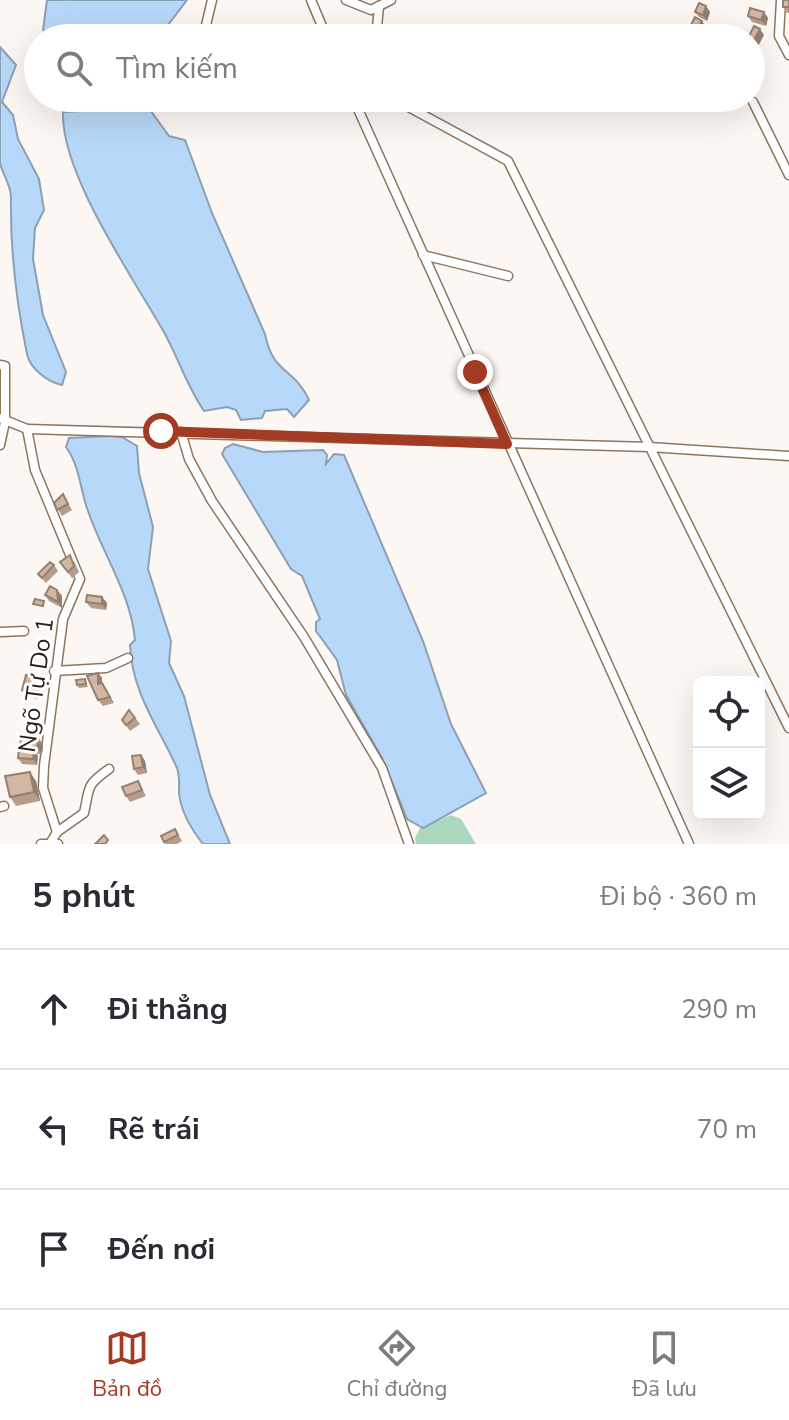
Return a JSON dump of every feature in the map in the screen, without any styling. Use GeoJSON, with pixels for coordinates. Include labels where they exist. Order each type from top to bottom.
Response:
{"type":"FeatureCollection","features":[{"type":"Feature","properties":{"kind":"street"},"geometry":{"type":"LineString","coordinates":[[206,24],[212,0]]}},
{"type":"Feature","properties":{"kind":"street"},"geometry":{"type":"LineString","coordinates":[[311,0],[321,24]]}},
{"type":"Feature","properties":{"kind":"street"},"geometry":{"type":"LineString","coordinates":[[346,0],[371,10],[391,0]]}},
{"type":"Feature","properties":{"kind":"street"},"geometry":{"type":"LineString","coordinates":[[781,0],[779,36],[789,55]]}},
{"type":"Feature","properties":{"kind":"street"},"geometry":{"type":"LineString","coordinates":[[377,24],[379,6]]}},
{"type":"Feature","properties":{"kind":"street"},"geometry":{"type":"LineString","coordinates":[[359,112],[689,844]]}},
{"type":"Feature","properties":{"kind":"street"},"geometry":{"type":"LineString","coordinates":[[418,112],[508,161],[789,728]]}},
{"type":"Feature","properties":{"kind":"street"},"geometry":{"type":"LineString","coordinates":[[758,112],[789,175]]}},
{"type":"Feature","properties":{"kind":"street"},"geometry":{"type":"LineString","coordinates":[[422,255],[508,276]]}},
{"type":"Feature","properties":{"kind":"street"},"geometry":{"type":"LineString","coordinates":[[0,365],[5,366],[0,445]]}},
{"type":"Feature","properties":{"kind":"street"},"geometry":{"type":"LineString","coordinates":[[3,420],[27,429],[649,447],[789,456]]}},
{"type":"Feature","properties":{"kind":"street","name":"Ngõ Tự Do 1"},"geometry":{"type":"LineString","coordinates":[[27,429],[35,470],[80,579],[63,619],[54,671],[43,788],[57,832]]}},
{"type":"Feature","properties":{"kind":"street"},"geometry":{"type":"LineString","coordinates":[[181,432],[189,459],[212,501],[304,637],[382,768],[409,844]]}},
{"type":"Feature","properties":{"kind":"street"},"geometry":{"type":"LineString","coordinates":[[0,632],[24,631]]}},
{"type":"Feature","properties":{"kind":"street"},"geometry":{"type":"LineString","coordinates":[[54,671],[106,668],[128,658]]}},
{"type":"Feature","properties":{"kind":"street"},"geometry":{"type":"LineString","coordinates":[[50,843],[57,832],[84,813],[85,792],[91,782],[109,769]]}},
{"type":"Feature","properties":{"kind":"green space"},"geometry":{"type":"Polygon","coordinates":[[[451,815],[461,819],[476,844],[416,844],[415,838],[420,828],[451,815]]]}},
{"type":"Feature","properties":{"kind":"water"},"geometry":{"type":"Polygon","coordinates":[[[47,0],[187,0],[169,24],[44,24],[47,0]]]}},
{"type":"Feature","properties":{"kind":"water"},"geometry":{"type":"Polygon","coordinates":[[[0,47],[16,65],[2,102],[13,115],[18,139],[39,179],[44,210],[35,228],[33,259],[43,315],[66,372],[62,385],[46,378],[32,365],[23,335],[13,256],[11,193],[0,163],[0,47]]]}},
{"type":"Feature","properties":{"kind":"water"},"geometry":{"type":"Polygon","coordinates":[[[63,112],[152,112],[169,136],[185,140],[212,213],[273,357],[303,389],[309,400],[294,417],[287,409],[265,411],[262,418],[241,420],[236,410],[227,407],[204,411],[165,334],[101,225],[86,195],[65,137],[63,112]]]}},
{"type":"Feature","properties":{"kind":"water"},"geometry":{"type":"Polygon","coordinates":[[[122,437],[137,446],[139,473],[153,527],[148,569],[171,641],[169,663],[184,696],[210,795],[230,844],[203,844],[184,814],[177,768],[147,709],[136,679],[130,645],[135,640],[128,607],[94,527],[74,462],[66,447],[69,438],[122,437]]]}},
{"type":"Feature","properties":{"kind":"water"},"geometry":{"type":"Polygon","coordinates":[[[233,444],[263,452],[323,450],[327,455],[326,464],[334,454],[344,455],[423,641],[451,724],[486,793],[423,828],[407,819],[382,758],[346,695],[337,660],[316,631],[316,622],[320,619],[302,576],[291,569],[222,454],[225,448],[233,444]]]}},
{"type":"Feature","properties":{"kind":"building"},"geometry":{"type":"Polygon","coordinates":[[[783,0],[789,0],[789,7],[783,7],[783,0]]]}},
{"type":"Feature","properties":{"kind":"building"},"geometry":{"type":"Polygon","coordinates":[[[699,3],[706,6],[703,15],[695,12],[699,3]]]}},
{"type":"Feature","properties":{"kind":"building"},"geometry":{"type":"Polygon","coordinates":[[[750,8],[764,12],[761,20],[748,16],[750,8]]]}},
{"type":"Feature","properties":{"kind":"building"},"geometry":{"type":"Polygon","coordinates":[[[695,17],[702,21],[700,24],[692,24],[695,17]]]}},
{"type":"Feature","properties":{"kind":"building"},"geometry":{"type":"Polygon","coordinates":[[[63,494],[68,504],[57,510],[54,503],[63,494]]]}},
{"type":"Feature","properties":{"kind":"building"},"geometry":{"type":"Polygon","coordinates":[[[70,555],[74,566],[68,572],[60,562],[70,555]]]}},
{"type":"Feature","properties":{"kind":"building"},"geometry":{"type":"Polygon","coordinates":[[[50,562],[54,565],[42,578],[38,574],[50,562]]]}},
{"type":"Feature","properties":{"kind":"building"},"geometry":{"type":"Polygon","coordinates":[[[50,586],[57,590],[58,602],[45,595],[50,586]]]}},
{"type":"Feature","properties":{"kind":"building"},"geometry":{"type":"Polygon","coordinates":[[[87,595],[102,597],[102,604],[86,602],[87,595]]]}},
{"type":"Feature","properties":{"kind":"building"},"geometry":{"type":"Polygon","coordinates":[[[35,599],[44,601],[43,606],[33,604],[35,599]]]}},
{"type":"Feature","properties":{"kind":"building"},"geometry":{"type":"Polygon","coordinates":[[[98,673],[98,684],[102,683],[110,697],[98,700],[87,676],[98,673]]]}},
{"type":"Feature","properties":{"kind":"building"},"geometry":{"type":"Polygon","coordinates":[[[26,675],[36,678],[32,693],[22,690],[26,675]]]}},
{"type":"Feature","properties":{"kind":"building"},"geometry":{"type":"Polygon","coordinates":[[[85,679],[86,684],[77,685],[76,680],[85,679]]]}},
{"type":"Feature","properties":{"kind":"building"},"geometry":{"type":"Polygon","coordinates":[[[129,710],[135,718],[126,725],[122,720],[129,710]]]}},
{"type":"Feature","properties":{"kind":"building"},"geometry":{"type":"Polygon","coordinates":[[[21,737],[39,739],[37,748],[20,746],[21,737]]]}},
{"type":"Feature","properties":{"kind":"building"},"geometry":{"type":"Polygon","coordinates":[[[19,749],[34,750],[33,759],[18,758],[19,749]]]}},
{"type":"Feature","properties":{"kind":"building"},"geometry":{"type":"Polygon","coordinates":[[[141,755],[143,767],[134,769],[132,756],[141,755]]]}},
{"type":"Feature","properties":{"kind":"building"},"geometry":{"type":"Polygon","coordinates":[[[30,772],[34,792],[10,797],[5,776],[30,772]]]}},
{"type":"Feature","properties":{"kind":"building"},"geometry":{"type":"Polygon","coordinates":[[[138,781],[142,790],[126,796],[122,787],[138,781]]]}},
{"type":"Feature","properties":{"kind":"building"},"geometry":{"type":"Polygon","coordinates":[[[175,829],[178,835],[164,842],[161,836],[175,829]]]}},
{"type":"Feature","properties":{"kind":"building"},"geometry":{"type":"Polygon","coordinates":[[[104,835],[108,840],[105,844],[95,844],[104,835]]]}},
{"type":"Feature","properties":{"kind":"route"},"geometry":{"type":"LineString","coordinates":[[161,431],[507,444],[475,372]]}}]}
